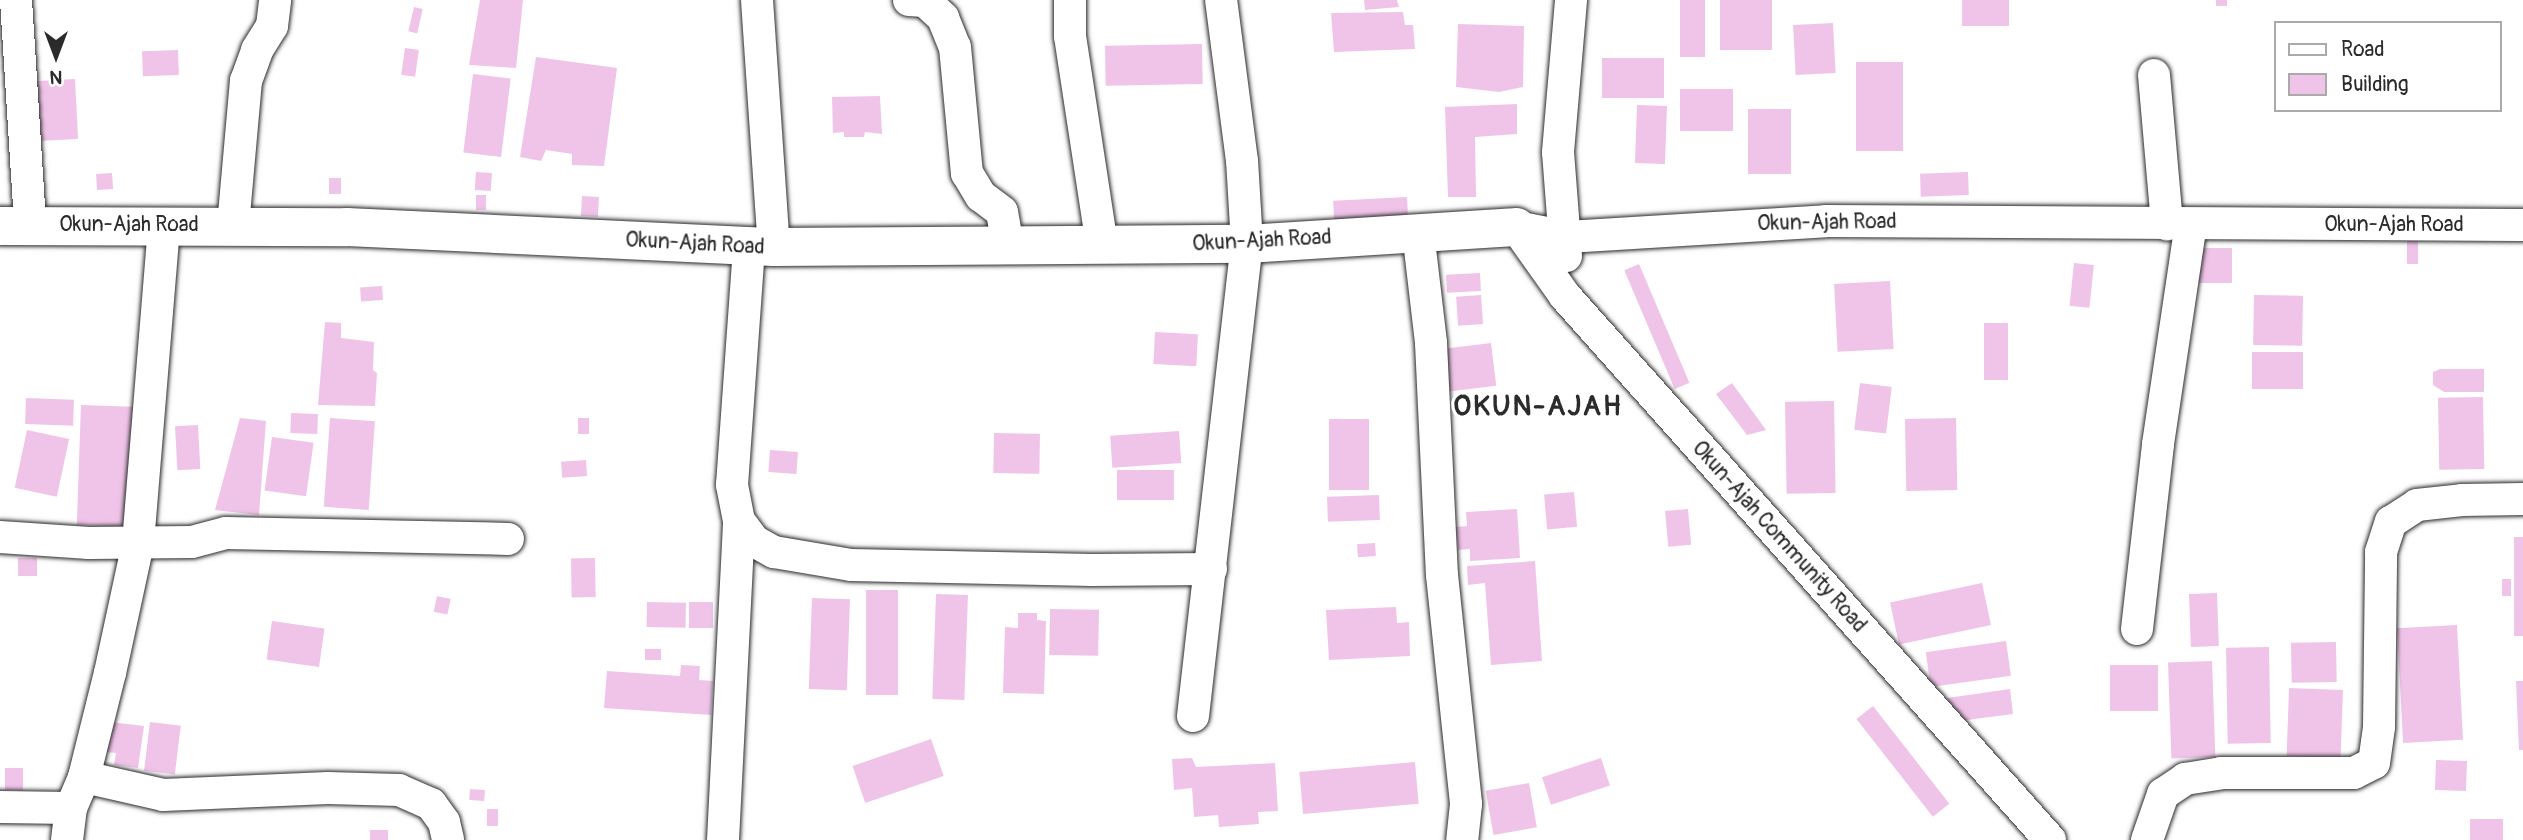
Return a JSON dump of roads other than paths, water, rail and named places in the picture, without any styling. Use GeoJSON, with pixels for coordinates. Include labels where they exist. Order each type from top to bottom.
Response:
{"type":"FeatureCollection","features":[{"type":"Feature","properties":{"kind":"main road","name":"Okun-Ajah Road"},"geometry":{"type":"LineString","coordinates":[[15,225],[361,228],[761,247],[1247,244],[1516,227]]}},
{"type":"Feature","properties":{"kind":"street"},"geometry":{"type":"LineString","coordinates":[[15,225],[11,102],[16,0]]}},
{"type":"Feature","properties":{"kind":"street"},"geometry":{"type":"LineString","coordinates":[[233,226],[246,81],[257,50],[272,26],[275,0]]}},
{"type":"Feature","properties":{"kind":"street"},"geometry":{"type":"LineString","coordinates":[[723,840],[739,521],[732,485],[761,247],[757,0]]}},
{"type":"Feature","properties":{"kind":"street"},"geometry":{"type":"LineString","coordinates":[[909,0],[925,1],[943,19],[955,47],[967,173],[981,196],[1002,212],[1008,246]]}},
{"type":"Feature","properties":{"kind":"street"},"geometry":{"type":"LineString","coordinates":[[1070,0],[1070,36],[1102,245]]}},
{"type":"Feature","properties":{"kind":"street"},"geometry":{"type":"LineString","coordinates":[[1193,716],[1247,244],[1242,161],[1221,0]]}},
{"type":"Feature","properties":{"kind":"street"},"geometry":{"type":"LineString","coordinates":[[1564,296],[1567,237],[1558,152],[1572,0]]}},
{"type":"Feature","properties":{"kind":"street"},"geometry":{"type":"LineString","coordinates":[[2137,629],[2179,224],[2154,75]]}},
{"type":"Feature","properties":{"kind":"street","name":"Okun-Ajah Road"},"geometry":{"type":"LineString","coordinates":[[1516,227],[1567,237],[1826,221],[2523,225]]}},
{"type":"Feature","properties":{"kind":"street"},"geometry":{"type":"LineString","coordinates":[[66,840],[71,808],[84,777],[138,543],[164,225]]}},
{"type":"Feature","properties":{"kind":"street","name":"Okun-Ajah Community Road"},"geometry":{"type":"LineString","coordinates":[[1516,227],[1564,296],[2050,840]]}},
{"type":"Feature","properties":{"kind":"street"},"geometry":{"type":"LineString","coordinates":[[1418,232],[1431,343],[1441,575],[1466,804],[1462,840]]}},
{"type":"Feature","properties":{"kind":"street"},"geometry":{"type":"LineString","coordinates":[[2147,840],[2163,794],[2185,779],[2221,773],[2354,773],[2374,763],[2379,727],[2381,552],[2391,522],[2417,505],[2462,500],[2523,499]]}},
{"type":"Feature","properties":{"kind":"street"},"geometry":{"type":"LineString","coordinates":[[739,521],[754,541],[774,552],[851,565],[1093,570],[1211,569]]}},
{"type":"Feature","properties":{"kind":"street"},"geometry":{"type":"LineString","coordinates":[[0,537],[138,543],[192,542],[226,533],[508,539]]}},
{"type":"Feature","properties":{"kind":"street"},"geometry":{"type":"LineString","coordinates":[[84,777],[163,794],[315,788],[399,790],[431,804],[444,822],[448,840]]}},
{"type":"Feature","properties":{"kind":"street"},"geometry":{"type":"LineString","coordinates":[[0,807],[71,808]]}},
{"type":"Feature","properties":{"kind":"district","name":"OKUN-AJAH"},"geometry":{"type":"Point","coordinates":[1538,407]}}]}
